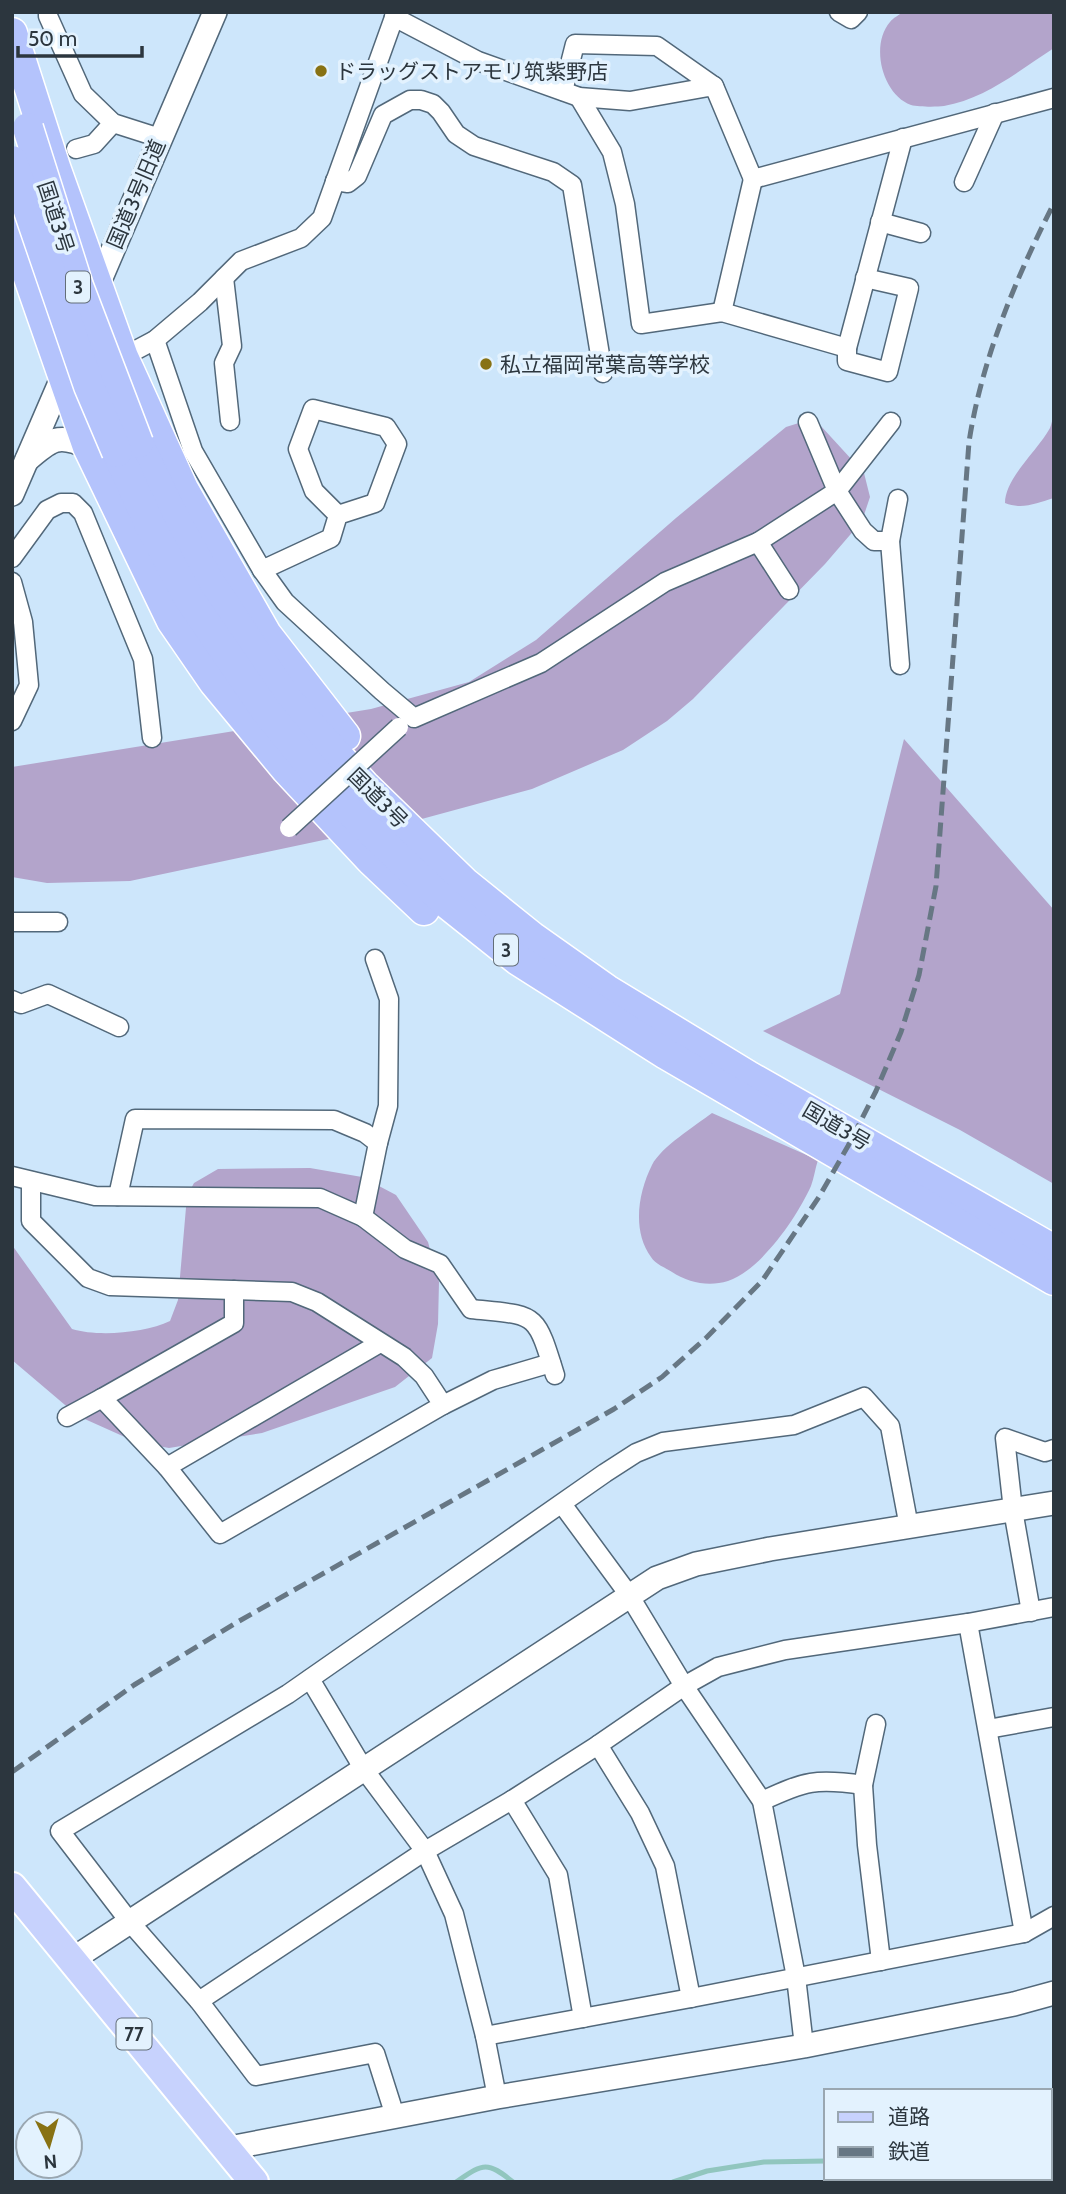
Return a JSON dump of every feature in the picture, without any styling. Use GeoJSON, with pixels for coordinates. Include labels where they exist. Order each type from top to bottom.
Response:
{"type":"FeatureCollection","features":[{"type":"Feature","properties":{"kind":"highway"},"geometry":{"type":"LineString","coordinates":[[12,33],[55,167],[99,283],[123,357],[183,489],[266,634],[342,733],[475,871],[534,918],[607,990]]}},
{"type":"Feature","properties":{"kind":"highway","name":"国道3号"},"geometry":{"type":"LineString","coordinates":[[12,79],[78,286],[115,447],[172,514],[210,583],[287,699],[364,785],[465,883],[532,937],[607,990],[750,1077],[1054,1250]]}},
{"type":"Feature","properties":{"kind":"highway","name":"国道3号"},"geometry":{"type":"LineString","coordinates":[[12,160],[89,386],[150,526],[188,597],[266,711],[342,804],[444,901],[508,951],[625,1028],[742,1100],[1054,1280]]}},
{"type":"Feature","properties":{"kind":"highway"},"geometry":{"type":"LineString","coordinates":[[12,229],[63,377],[115,447]]}},
{"type":"Feature","properties":{"kind":"main road","name":"77"},"geometry":{"type":"LineString","coordinates":[[12,1887],[254,2182]]}},
{"type":"Feature","properties":{"kind":"street"},"geometry":{"type":"LineString","coordinates":[[48,12],[83,94],[113,123],[160,138]]}},
{"type":"Feature","properties":{"kind":"street","name":"国道3号旧道"},"geometry":{"type":"LineString","coordinates":[[12,494],[215,12]]}},
{"type":"Feature","properties":{"kind":"street"},"geometry":{"type":"LineString","coordinates":[[839,12],[851,19],[858,12]]}},
{"type":"Feature","properties":{"kind":"street"},"geometry":{"type":"LineString","coordinates":[[123,357],[155,340],[200,302],[241,261],[301,238],[322,218],[395,15],[478,61],[571,94],[630,101],[713,86]]}},
{"type":"Feature","properties":{"kind":"street"},"geometry":{"type":"LineString","coordinates":[[722,312],[753,179],[713,86],[657,46],[575,44],[571,94],[611,152],[625,204],[641,324],[722,312],[847,348]]}},
{"type":"Feature","properties":{"kind":"street"},"geometry":{"type":"LineString","coordinates":[[753,179],[1054,98]]}},
{"type":"Feature","properties":{"kind":"street"},"geometry":{"type":"LineString","coordinates":[[335,181],[348,183],[357,176],[383,115],[410,100],[421,100],[433,104],[456,134],[474,146],[553,172],[572,185],[603,373]]}},
{"type":"Feature","properties":{"kind":"street"},"geometry":{"type":"LineString","coordinates":[[964,182],[995,113]]}},
{"type":"Feature","properties":{"kind":"street"},"geometry":{"type":"LineString","coordinates":[[76,149],[94,144],[113,123]]}},
{"type":"Feature","properties":{"kind":"street"},"geometry":{"type":"LineString","coordinates":[[865,278],[909,288],[888,372],[847,361],[847,348],[865,278],[902,138]]}},
{"type":"Feature","properties":{"kind":"street"},"geometry":{"type":"LineString","coordinates":[[880,222],[921,233]]}},
{"type":"Feature","properties":{"kind":"street"},"geometry":{"type":"LineString","coordinates":[[224,278],[232,346],[224,363],[230,421]]}},
{"type":"Feature","properties":{"kind":"street"},"geometry":{"type":"LineString","coordinates":[[155,340],[193,451],[262,570],[285,602],[382,691],[406,722]]}},
{"type":"Feature","properties":{"kind":"street"},"geometry":{"type":"LineString","coordinates":[[313,409],[386,427],[397,444],[374,503],[338,515],[313,491],[298,449],[313,409]]}},
{"type":"Feature","properties":{"kind":"street"},"geometry":{"type":"LineString","coordinates":[[808,422],[837,491],[863,531],[874,541],[890,541]]}},
{"type":"Feature","properties":{"kind":"street"},"geometry":{"type":"LineString","coordinates":[[289,828],[406,722],[541,663],[665,582],[758,542],[837,491],[891,422]]}},
{"type":"Feature","properties":{"kind":"street"},"geometry":{"type":"LineString","coordinates":[[24,462],[46,443],[69,438],[115,447]]}},
{"type":"Feature","properties":{"kind":"street"},"geometry":{"type":"LineString","coordinates":[[898,499],[890,541],[900,665]]}},
{"type":"Feature","properties":{"kind":"street"},"geometry":{"type":"LineString","coordinates":[[12,558],[47,510],[61,503],[73,503],[83,513],[143,659],[152,738]]}},
{"type":"Feature","properties":{"kind":"street"},"geometry":{"type":"LineString","coordinates":[[262,570],[331,538],[338,515]]}},
{"type":"Feature","properties":{"kind":"street"},"geometry":{"type":"LineString","coordinates":[[758,542],[789,590]]}},
{"type":"Feature","properties":{"kind":"street"},"geometry":{"type":"LineString","coordinates":[[12,582],[23,621],[29,685],[12,721]]}},
{"type":"Feature","properties":{"kind":"street"},"geometry":{"type":"LineString","coordinates":[[12,922],[58,922]]}},
{"type":"Feature","properties":{"kind":"street"},"geometry":{"type":"LineString","coordinates":[[363,1217],[388,1106],[389,999],[375,959]]}},
{"type":"Feature","properties":{"kind":"street"},"geometry":{"type":"LineString","coordinates":[[12,1000],[21,1004],[48,995],[119,1027]]}},
{"type":"Feature","properties":{"kind":"street"},"geometry":{"type":"LineString","coordinates":[[118,1196],[135,1119],[334,1120],[365,1133],[378,1143]]}},
{"type":"Feature","properties":{"kind":"street"},"geometry":{"type":"LineString","coordinates":[[12,1176],[95,1196],[320,1199],[363,1217],[405,1249],[440,1264],[471,1309],[525,1314],[540,1329],[553,1369],[493,1380],[443,1405],[220,1534],[167,1467],[102,1398]]}},
{"type":"Feature","properties":{"kind":"street"},"geometry":{"type":"LineString","coordinates":[[31,1181],[31,1221],[88,1278],[110,1286],[292,1292],[317,1302],[404,1357],[424,1376],[443,1405]]}},
{"type":"Feature","properties":{"kind":"street"},"geometry":{"type":"LineString","coordinates":[[67,1418],[234,1323],[234,1290]]}},
{"type":"Feature","properties":{"kind":"street"},"geometry":{"type":"LineString","coordinates":[[167,1467],[380,1343]]}},
{"type":"Feature","properties":{"kind":"street"},"geometry":{"type":"LineString","coordinates":[[395,2116],[375,2053],[256,2076],[199,2001],[129,1921],[60,1831],[310,1679],[636,1453],[663,1442],[794,1425],[864,1398],[890,1426],[909,1527]]}},
{"type":"Feature","properties":{"kind":"street"},"geometry":{"type":"LineString","coordinates":[[1031,1612],[1013,1510],[1005,1438],[1045,1452],[1054,1449]]}},
{"type":"Feature","properties":{"kind":"street"},"geometry":{"type":"LineString","coordinates":[[73,1959],[657,1578],[696,1564],[770,1549],[1054,1503]]}},
{"type":"Feature","properties":{"kind":"street"},"geometry":{"type":"LineString","coordinates":[[562,1504],[629,1595],[684,1686],[762,1801],[796,1977],[804,2046]]}},
{"type":"Feature","properties":{"kind":"street"},"geometry":{"type":"LineString","coordinates":[[199,2001],[425,1851],[512,1800],[684,1686],[718,1667],[785,1650],[968,1623],[1054,1607]]}},
{"type":"Feature","properties":{"kind":"street"},"geometry":{"type":"LineString","coordinates":[[968,1623],[1024,1933]]}},
{"type":"Feature","properties":{"kind":"street"},"geometry":{"type":"LineString","coordinates":[[310,1679],[363,1768],[425,1851],[454,1914],[485,2036],[497,2097]]}},
{"type":"Feature","properties":{"kind":"street"},"geometry":{"type":"LineString","coordinates":[[988,1729],[1054,1717]]}},
{"type":"Feature","properties":{"kind":"street"},"geometry":{"type":"LineString","coordinates":[[876,1724],[863,1785],[881,1961]]}},
{"type":"Feature","properties":{"kind":"street"},"geometry":{"type":"LineString","coordinates":[[598,1745],[640,1813],[665,1866],[691,1998]]}},
{"type":"Feature","properties":{"kind":"street"},"geometry":{"type":"LineString","coordinates":[[762,1801],[798,1784],[828,1779],[863,1785]]}},
{"type":"Feature","properties":{"kind":"street"},"geometry":{"type":"LineString","coordinates":[[512,1800],[558,1875],[583,2018]]}},
{"type":"Feature","properties":{"kind":"street"},"geometry":{"type":"LineString","coordinates":[[485,2036],[1024,1933],[1054,1916]]}},
{"type":"Feature","properties":{"kind":"street"},"geometry":{"type":"LineString","coordinates":[[225,2148],[497,2097],[804,2046],[1014,2004],[1054,1993]]}},
{"type":"Feature","properties":{"kind":"shaded area"},"geometry":{"type":"Polygon","coordinates":[[[903,12],[1054,12],[1054,48],[1002,83],[974,97],[944,106],[911,105],[893,91],[886,80],[880,55],[884,32],[891,21],[903,12]]]}},
{"type":"Feature","properties":{"kind":"shaded area"},"geometry":{"type":"Polygon","coordinates":[[[1054,406],[1054,498],[1023,506],[1005,503],[1006,493],[1016,474],[1050,428],[1054,406]]]}},
{"type":"Feature","properties":{"kind":"shaded area"},"geometry":{"type":"Polygon","coordinates":[[[802,422],[820,425],[864,473],[870,497],[862,521],[825,564],[693,699],[667,721],[623,750],[532,789],[418,820],[130,881],[47,883],[12,877],[12,767],[371,709],[469,682],[536,640],[786,427],[802,422]]]}},
{"type":"Feature","properties":{"kind":"shaded area"},"geometry":{"type":"Polygon","coordinates":[[[904,739],[1054,910],[1054,1184],[960,1130],[763,1031],[840,994],[904,739]]]}},
{"type":"Feature","properties":{"kind":"shaded area"},"geometry":{"type":"Polygon","coordinates":[[[712,1113],[818,1160],[805,1199],[777,1241],[753,1266],[740,1275],[721,1283],[706,1284],[685,1279],[653,1259],[641,1236],[639,1212],[643,1188],[656,1158],[670,1144],[712,1113]]]}},
{"type":"Feature","properties":{"kind":"shaded area"},"geometry":{"type":"Polygon","coordinates":[[[310,1168],[362,1177],[396,1195],[428,1242],[439,1282],[438,1324],[432,1358],[395,1387],[262,1433],[169,1448],[136,1442],[78,1416],[12,1360],[12,1245],[72,1329],[108,1333],[135,1331],[160,1325],[170,1321],[178,1300],[187,1196],[194,1183],[218,1169],[310,1168]]]}},
{"type":"Feature","properties":{"kind":"waterway"},"geometry":{"type":"LineString","coordinates":[[673,2182],[707,2171],[764,2162],[824,2161]]}},
{"type":"Feature","properties":{"kind":"waterway"},"geometry":{"type":"LineString","coordinates":[[456,2182],[472,2171],[484,2167],[496,2170],[513,2182]]}},
{"type":"Feature","properties":{"kind":"railway"},"geometry":{"type":"LineString","coordinates":[[12,1772],[134,1685],[234,1624],[614,1409],[662,1377],[706,1338],[762,1281],[819,1197],[876,1091],[901,1032],[919,975],[936,886],[969,442],[982,380],[1002,319],[1054,203]]}},
{"type":"Feature","properties":{"kind":"place","name":"ドラッグストアモリ筑紫野店"},"geometry":{"type":"Point","coordinates":[321,71]}},
{"type":"Feature","properties":{"kind":"place","name":"私立福岡常葉高等学校"},"geometry":{"type":"Point","coordinates":[486,364]}}]}
